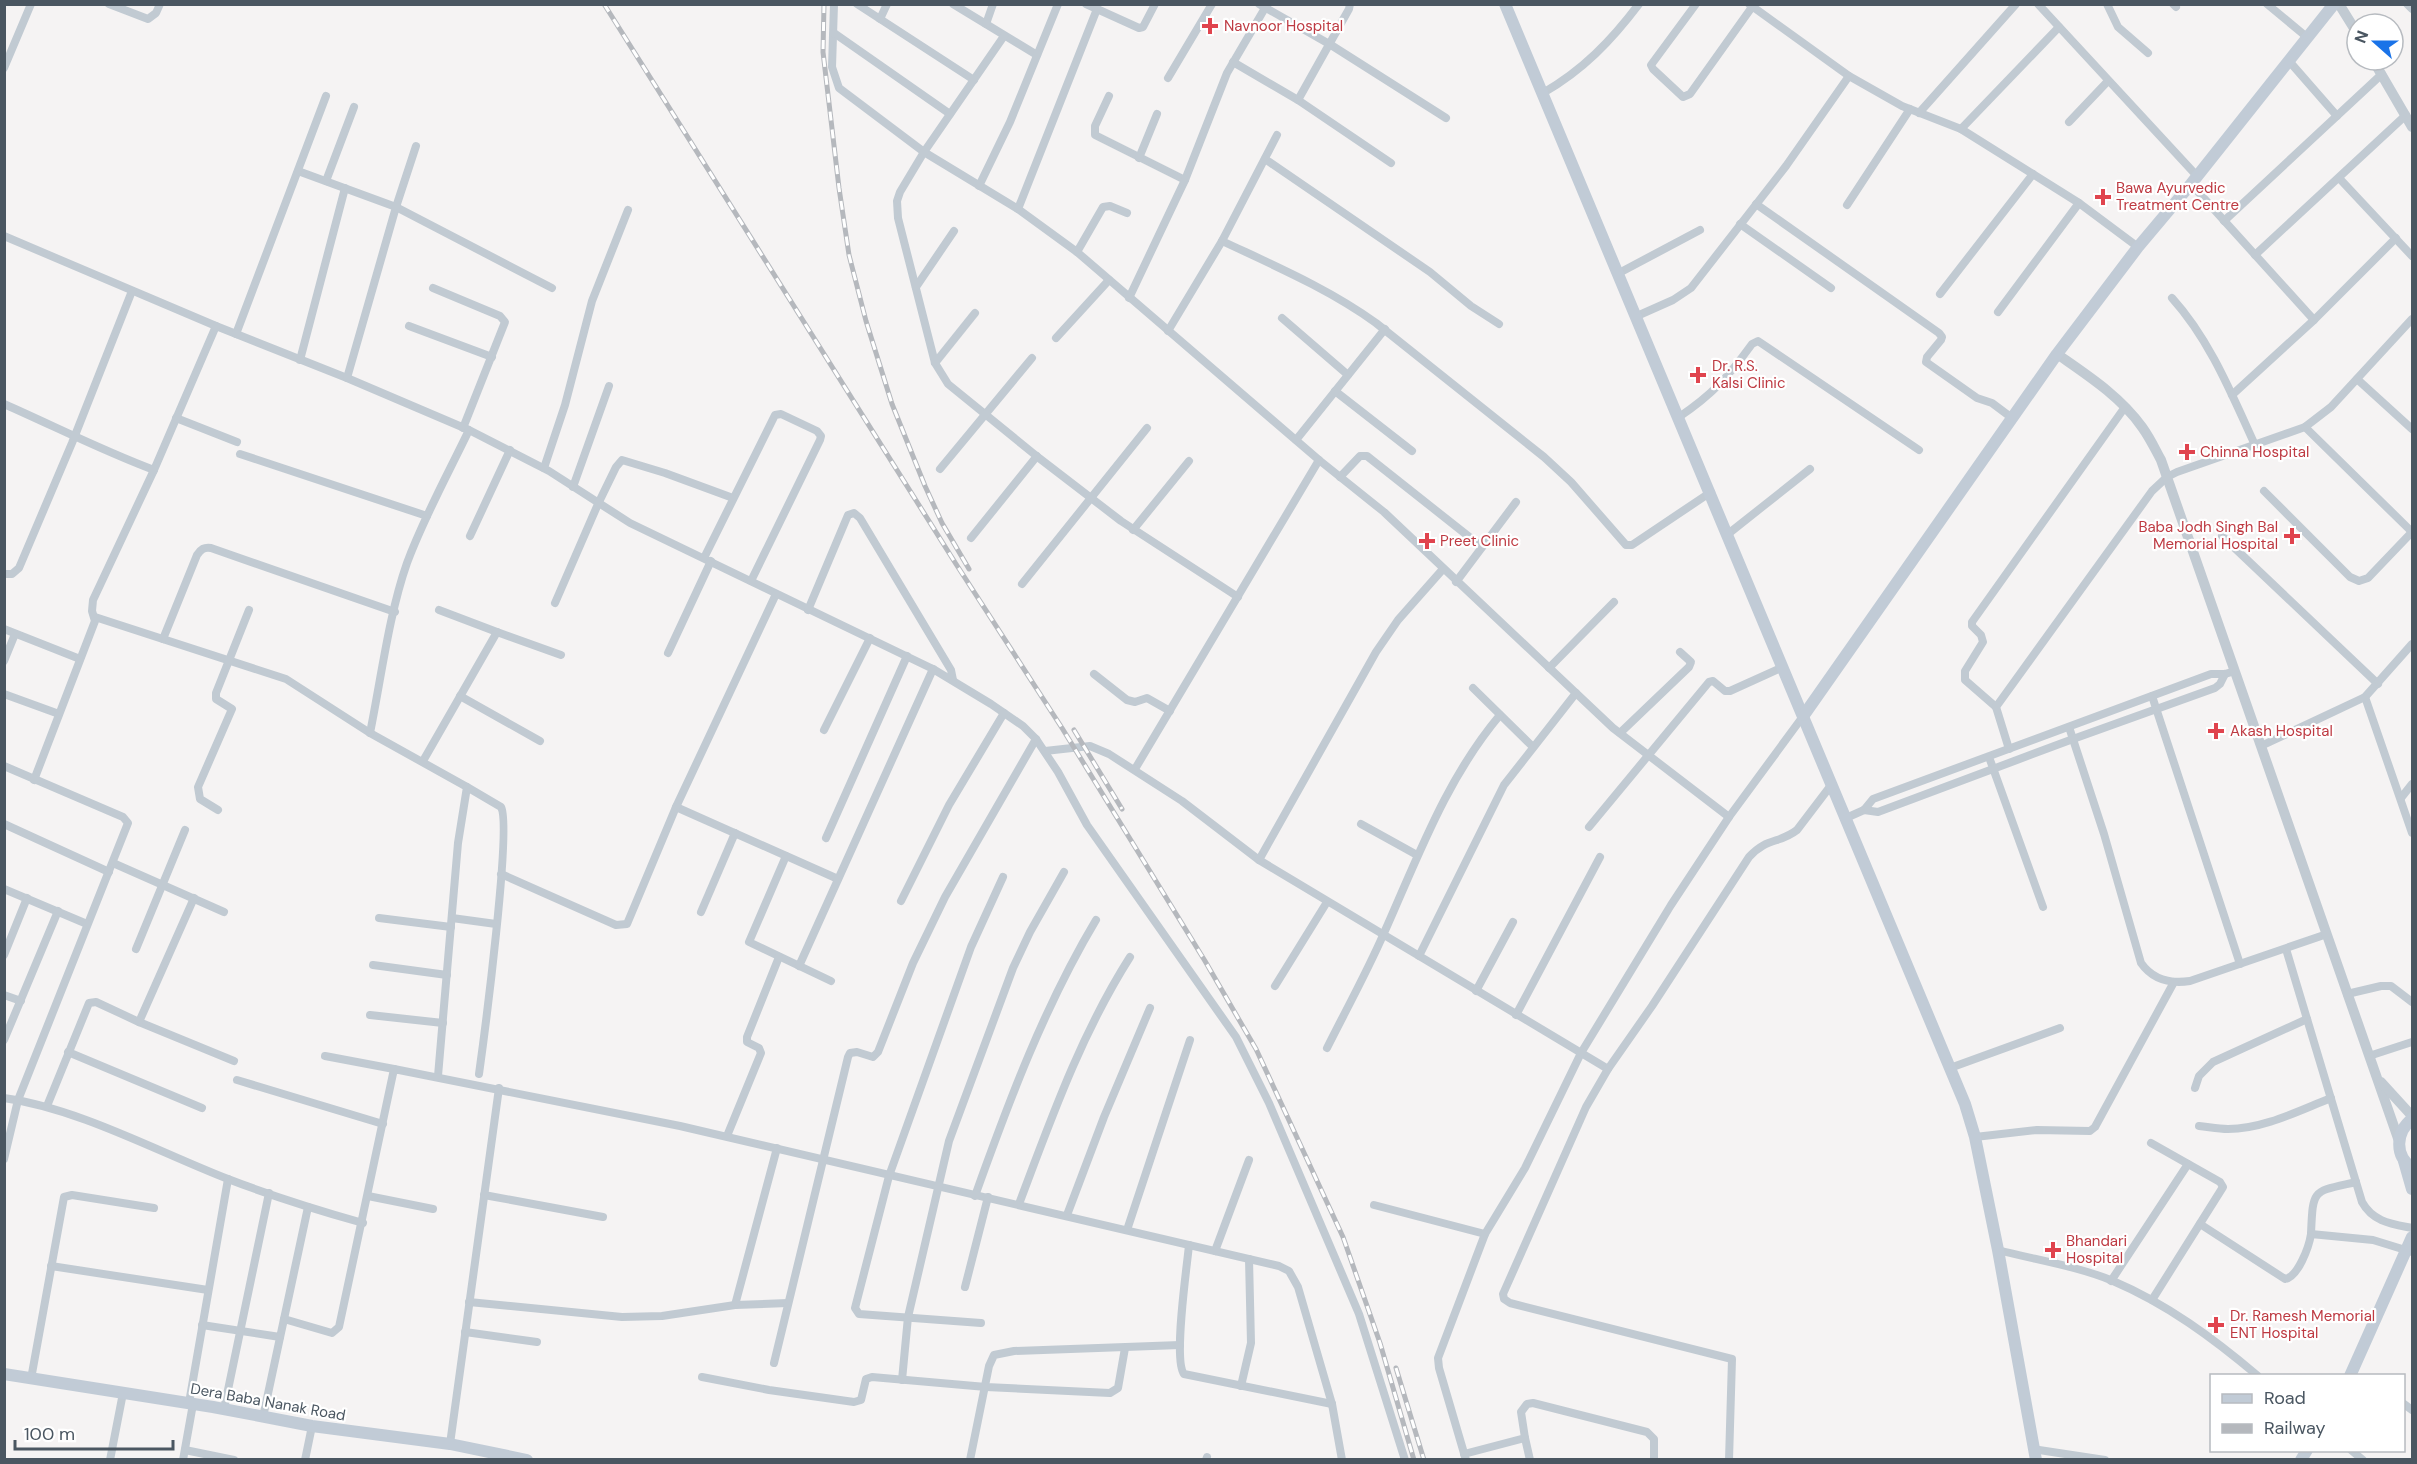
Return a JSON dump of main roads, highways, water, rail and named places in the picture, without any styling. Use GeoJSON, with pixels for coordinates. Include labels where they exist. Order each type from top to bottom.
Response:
{"type":"FeatureCollection","features":[{"type":"Feature","properties":{"kind":"main road"},"geometry":{"type":"LineString","coordinates":[[1505,4],[1965,1104],[1975,1137],[2037,1455]]}},
{"type":"Feature","properties":{"kind":"main road"},"geometry":{"type":"LineString","coordinates":[[1804,715],[2057,354],[2138,247],[2337,4]]}},
{"type":"Feature","properties":{"kind":"main road"},"geometry":{"type":"LineString","coordinates":[[2412,1117],[2405,1125],[2399,1141],[2408,1164],[2412,1189]]}},
{"type":"Feature","properties":{"kind":"main road"},"geometry":{"type":"LineString","coordinates":[[2353,1374],[2410,1251],[2412,1237]]}},
{"type":"Feature","properties":{"kind":"main road","name":"Dera Baba Nanak Road"},"geometry":{"type":"LineString","coordinates":[[4,1374],[224,1409],[312,1426],[450,1444],[527,1460]]}},
{"type":"Feature","properties":{"kind":"railway"},"geometry":{"type":"LineString","coordinates":[[604,4],[956,564],[1062,728],[1205,961],[1256,1049],[1343,1237],[1380,1343],[1414,1460]]}},
{"type":"Feature","properties":{"kind":"railway"},"geometry":{"type":"LineString","coordinates":[[824,4],[823,52],[849,255],[866,321],[892,404],[942,523],[969,569]]}},
{"type":"Feature","properties":{"kind":"railway"},"geometry":{"type":"LineString","coordinates":[[1074,730],[1122,809]]}},
{"type":"Feature","properties":{"kind":"railway"},"geometry":{"type":"LineString","coordinates":[[1396,1368],[1424,1460]]}},
{"type":"Feature","properties":{"kind":"place","name":"Navnoor Hospital"},"geometry":{"type":"Point","coordinates":[1210,26]}},
{"type":"Feature","properties":{"kind":"place","name":"Bawa Ayurvedic Treatment Centre"},"geometry":{"type":"Point","coordinates":[2103,197]}},
{"type":"Feature","properties":{"kind":"place","name":"Dr. R.S. Kalsi Clinic"},"geometry":{"type":"Point","coordinates":[1698,375]}},
{"type":"Feature","properties":{"kind":"place","name":"Chinna Hospital"},"geometry":{"type":"Point","coordinates":[2187,452]}},
{"type":"Feature","properties":{"kind":"place","name":"Baba Jodh Singh Bal Memorial Hospital"},"geometry":{"type":"Point","coordinates":[2292,536]}},
{"type":"Feature","properties":{"kind":"place","name":"Preet Clinic"},"geometry":{"type":"Point","coordinates":[1427,541]}},
{"type":"Feature","properties":{"kind":"place","name":"Akash Hospital"},"geometry":{"type":"Point","coordinates":[2216,731]}},
{"type":"Feature","properties":{"kind":"place","name":"Bhandari Hospital"},"geometry":{"type":"Point","coordinates":[2053,1250]}},
{"type":"Feature","properties":{"kind":"place","name":"Dr. Ramesh Memorial ENT Hospital"},"geometry":{"type":"Point","coordinates":[2216,1325]}}]}
